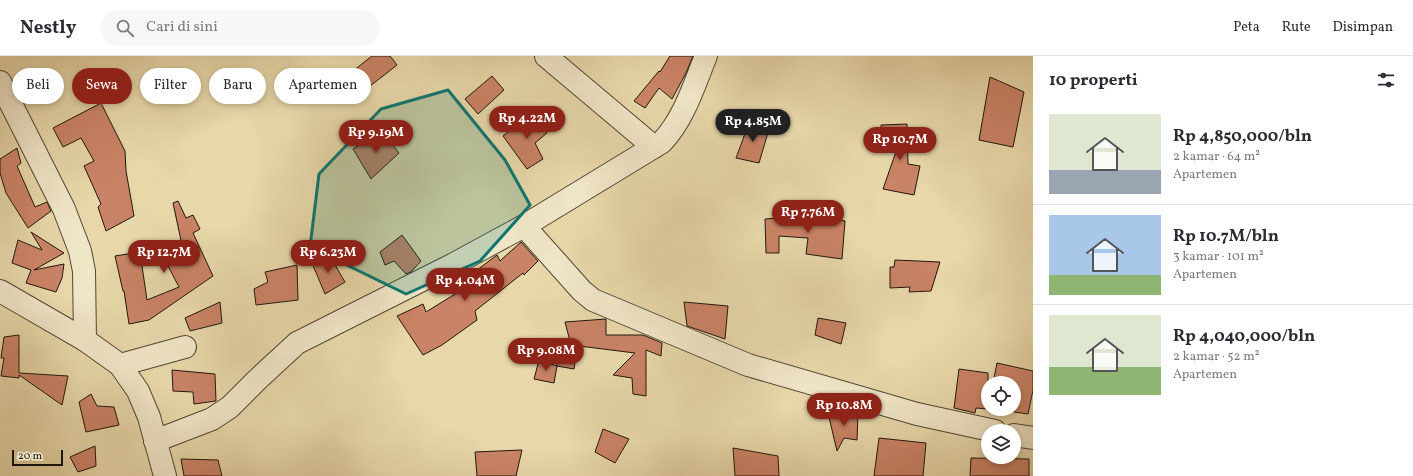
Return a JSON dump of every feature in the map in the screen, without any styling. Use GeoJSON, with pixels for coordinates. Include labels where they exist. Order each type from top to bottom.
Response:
{"type":"FeatureCollection","features":[{"type":"Feature","properties":{"kind":"street"},"geometry":{"type":"LineString","coordinates":[[546,56],[654,147]]}},
{"type":"Feature","properties":{"kind":"street"},"geometry":{"type":"LineString","coordinates":[[155,441],[212,419],[230,407],[297,343],[454,264],[524,226],[662,142],[671,132],[679,119],[706,56]]}},
{"type":"Feature","properties":{"kind":"street"},"geometry":{"type":"LineString","coordinates":[[0,82],[59,198],[78,244],[84,271],[85,340]]}},
{"type":"Feature","properties":{"kind":"street"},"geometry":{"type":"LineString","coordinates":[[524,226],[582,291],[593,300],[748,365],[917,414],[981,428]]}},
{"type":"Feature","properties":{"kind":"street"},"geometry":{"type":"LineString","coordinates":[[0,290],[85,340],[120,365],[138,390],[149,417],[165,476]]}},
{"type":"Feature","properties":{"kind":"street"},"geometry":{"type":"LineString","coordinates":[[120,365],[185,347]]}},
{"type":"Feature","properties":{"kind":"street"},"geometry":{"type":"LineString","coordinates":[[1021,436],[1033,438]]}},
{"type":"Feature","properties":{"kind":"highlighted area"},"geometry":{"type":"Polygon","coordinates":[[[448,90],[505,160],[530,205],[480,261],[406,294],[310,247],[319,174],[381,109],[448,90]]]}},
{"type":"Feature","properties":{"kind":"building"},"geometry":{"type":"Polygon","coordinates":[[[372,56],[390,56],[397,65],[371,85],[371,68],[357,68],[372,56]]]}},
{"type":"Feature","properties":{"kind":"building"},"geometry":{"type":"Polygon","coordinates":[[[670,56],[693,56],[672,99],[659,88],[645,108],[634,101],[659,71],[660,72],[670,56]]]}},
{"type":"Feature","properties":{"kind":"building"},"geometry":{"type":"Polygon","coordinates":[[[492,76],[504,90],[478,114],[465,99],[492,76]]]}},
{"type":"Feature","properties":{"kind":"building"},"geometry":{"type":"Polygon","coordinates":[[[990,77],[1024,92],[1013,147],[979,140],[990,77]]]}},
{"type":"Feature","properties":{"kind":"building"},"geometry":{"type":"Polygon","coordinates":[[[102,104],[125,151],[126,171],[134,216],[106,231],[98,207],[101,204],[84,166],[94,161],[81,138],[63,147],[53,128],[102,104]]]}},
{"type":"Feature","properties":{"kind":"building"},"geometry":{"type":"Polygon","coordinates":[[[535,111],[547,133],[535,143],[543,159],[527,169],[503,136],[535,111]]]}},
{"type":"Feature","properties":{"kind":"building"},"geometry":{"type":"Polygon","coordinates":[[[750,120],[769,129],[759,163],[736,158],[750,120]]]}},
{"type":"Feature","properties":{"kind":"building"},"geometry":{"type":"Polygon","coordinates":[[[907,124],[908,164],[920,166],[914,195],[883,189],[899,143],[881,144],[881,125],[907,124]]]}},
{"type":"Feature","properties":{"kind":"building"},"geometry":{"type":"Polygon","coordinates":[[[382,131],[399,153],[371,179],[353,149],[382,131]]]}},
{"type":"Feature","properties":{"kind":"building"},"geometry":{"type":"Polygon","coordinates":[[[17,148],[21,163],[17,166],[35,207],[47,202],[51,211],[28,228],[6,193],[0,173],[0,159],[17,148]]]}},
{"type":"Feature","properties":{"kind":"building"},"geometry":{"type":"Polygon","coordinates":[[[178,201],[186,218],[193,215],[200,229],[193,233],[213,276],[149,320],[129,324],[124,291],[115,256],[140,252],[147,300],[179,287],[168,266],[185,259],[173,203],[178,201]]]}},
{"type":"Feature","properties":{"kind":"building"},"geometry":{"type":"Polygon","coordinates":[[[814,215],[845,221],[842,259],[806,254],[808,238],[779,236],[779,253],[766,253],[765,219],[814,215]]]}},
{"type":"Feature","properties":{"kind":"building"},"geometry":{"type":"Polygon","coordinates":[[[31,232],[64,253],[34,270],[64,264],[62,278],[56,292],[26,283],[31,270],[12,263],[18,240],[42,250],[31,232]]]}},
{"type":"Feature","properties":{"kind":"building"},"geometry":{"type":"Polygon","coordinates":[[[402,235],[421,261],[411,272],[406,274],[394,261],[385,265],[380,252],[402,235]]]}},
{"type":"Feature","properties":{"kind":"building"},"geometry":{"type":"Polygon","coordinates":[[[521,242],[538,261],[524,275],[523,273],[475,311],[477,320],[442,345],[423,355],[397,316],[423,304],[426,312],[481,278],[477,270],[497,255],[500,261],[521,242]]]}},
{"type":"Feature","properties":{"kind":"building"},"geometry":{"type":"Polygon","coordinates":[[[328,253],[345,282],[325,294],[312,263],[328,253]]]}},
{"type":"Feature","properties":{"kind":"building"},"geometry":{"type":"Polygon","coordinates":[[[895,260],[940,262],[931,291],[909,292],[910,287],[890,288],[890,267],[894,267],[895,260]]]}},
{"type":"Feature","properties":{"kind":"building"},"geometry":{"type":"Polygon","coordinates":[[[297,265],[298,300],[256,305],[254,289],[268,282],[265,272],[297,265]]]}},
{"type":"Feature","properties":{"kind":"building"},"geometry":{"type":"Polygon","coordinates":[[[220,302],[222,323],[190,331],[185,318],[220,302]]]}},
{"type":"Feature","properties":{"kind":"building"},"geometry":{"type":"Polygon","coordinates":[[[684,302],[728,306],[725,339],[687,326],[684,302]]]}},
{"type":"Feature","properties":{"kind":"building"},"geometry":{"type":"Polygon","coordinates":[[[818,318],[846,323],[841,344],[815,335],[818,318]]]}},
{"type":"Feature","properties":{"kind":"building"},"geometry":{"type":"Polygon","coordinates":[[[606,319],[606,335],[643,335],[662,343],[661,356],[646,350],[646,396],[633,394],[632,378],[613,375],[635,353],[571,345],[565,322],[606,319]]]}},
{"type":"Feature","properties":{"kind":"building"},"geometry":{"type":"Polygon","coordinates":[[[19,335],[19,373],[68,376],[62,405],[19,375],[19,378],[1,376],[4,358],[1,358],[4,337],[19,335]]]}},
{"type":"Feature","properties":{"kind":"building"},"geometry":{"type":"Polygon","coordinates":[[[554,344],[577,350],[574,369],[557,366],[554,344]]]}},
{"type":"Feature","properties":{"kind":"building"},"geometry":{"type":"Polygon","coordinates":[[[539,360],[557,366],[554,383],[534,379],[539,360]]]}},
{"type":"Feature","properties":{"kind":"building"},"geometry":{"type":"Polygon","coordinates":[[[997,363],[1033,371],[1033,390],[1028,414],[1021,413],[1021,376],[994,376],[997,363]]]}},
{"type":"Feature","properties":{"kind":"building"},"geometry":{"type":"Polygon","coordinates":[[[959,369],[988,373],[988,376],[981,376],[981,408],[976,408],[975,413],[954,408],[959,369]]]}},
{"type":"Feature","properties":{"kind":"building"},"geometry":{"type":"Polygon","coordinates":[[[172,370],[215,374],[216,401],[194,404],[193,392],[173,391],[172,370]]]}},
{"type":"Feature","properties":{"kind":"building"},"geometry":{"type":"Polygon","coordinates":[[[91,394],[97,406],[114,407],[119,425],[86,432],[79,402],[91,394]]]}},
{"type":"Feature","properties":{"kind":"building"},"geometry":{"type":"Polygon","coordinates":[[[828,413],[858,414],[857,440],[844,438],[837,451],[828,413]]]}},
{"type":"Feature","properties":{"kind":"building"},"geometry":{"type":"Polygon","coordinates":[[[603,429],[629,439],[615,463],[595,452],[603,429]]]}},
{"type":"Feature","properties":{"kind":"building"},"geometry":{"type":"Polygon","coordinates":[[[879,438],[926,443],[923,476],[874,476],[879,438]]]}},
{"type":"Feature","properties":{"kind":"building"},"geometry":{"type":"Polygon","coordinates":[[[95,446],[96,466],[78,472],[70,457],[95,446]]]}},
{"type":"Feature","properties":{"kind":"building"},"geometry":{"type":"Polygon","coordinates":[[[733,448],[778,456],[779,476],[735,476],[733,448]]]}},
{"type":"Feature","properties":{"kind":"building"},"geometry":{"type":"Polygon","coordinates":[[[522,450],[516,476],[477,476],[475,452],[522,450]]]}},
{"type":"Feature","properties":{"kind":"building"},"geometry":{"type":"Polygon","coordinates":[[[971,458],[981,458],[981,464],[1021,464],[1021,459],[1029,459],[1029,476],[970,476],[971,458]]]}},
{"type":"Feature","properties":{"kind":"building"},"geometry":{"type":"Polygon","coordinates":[[[181,459],[218,460],[222,476],[184,476],[181,459]]]}}]}
